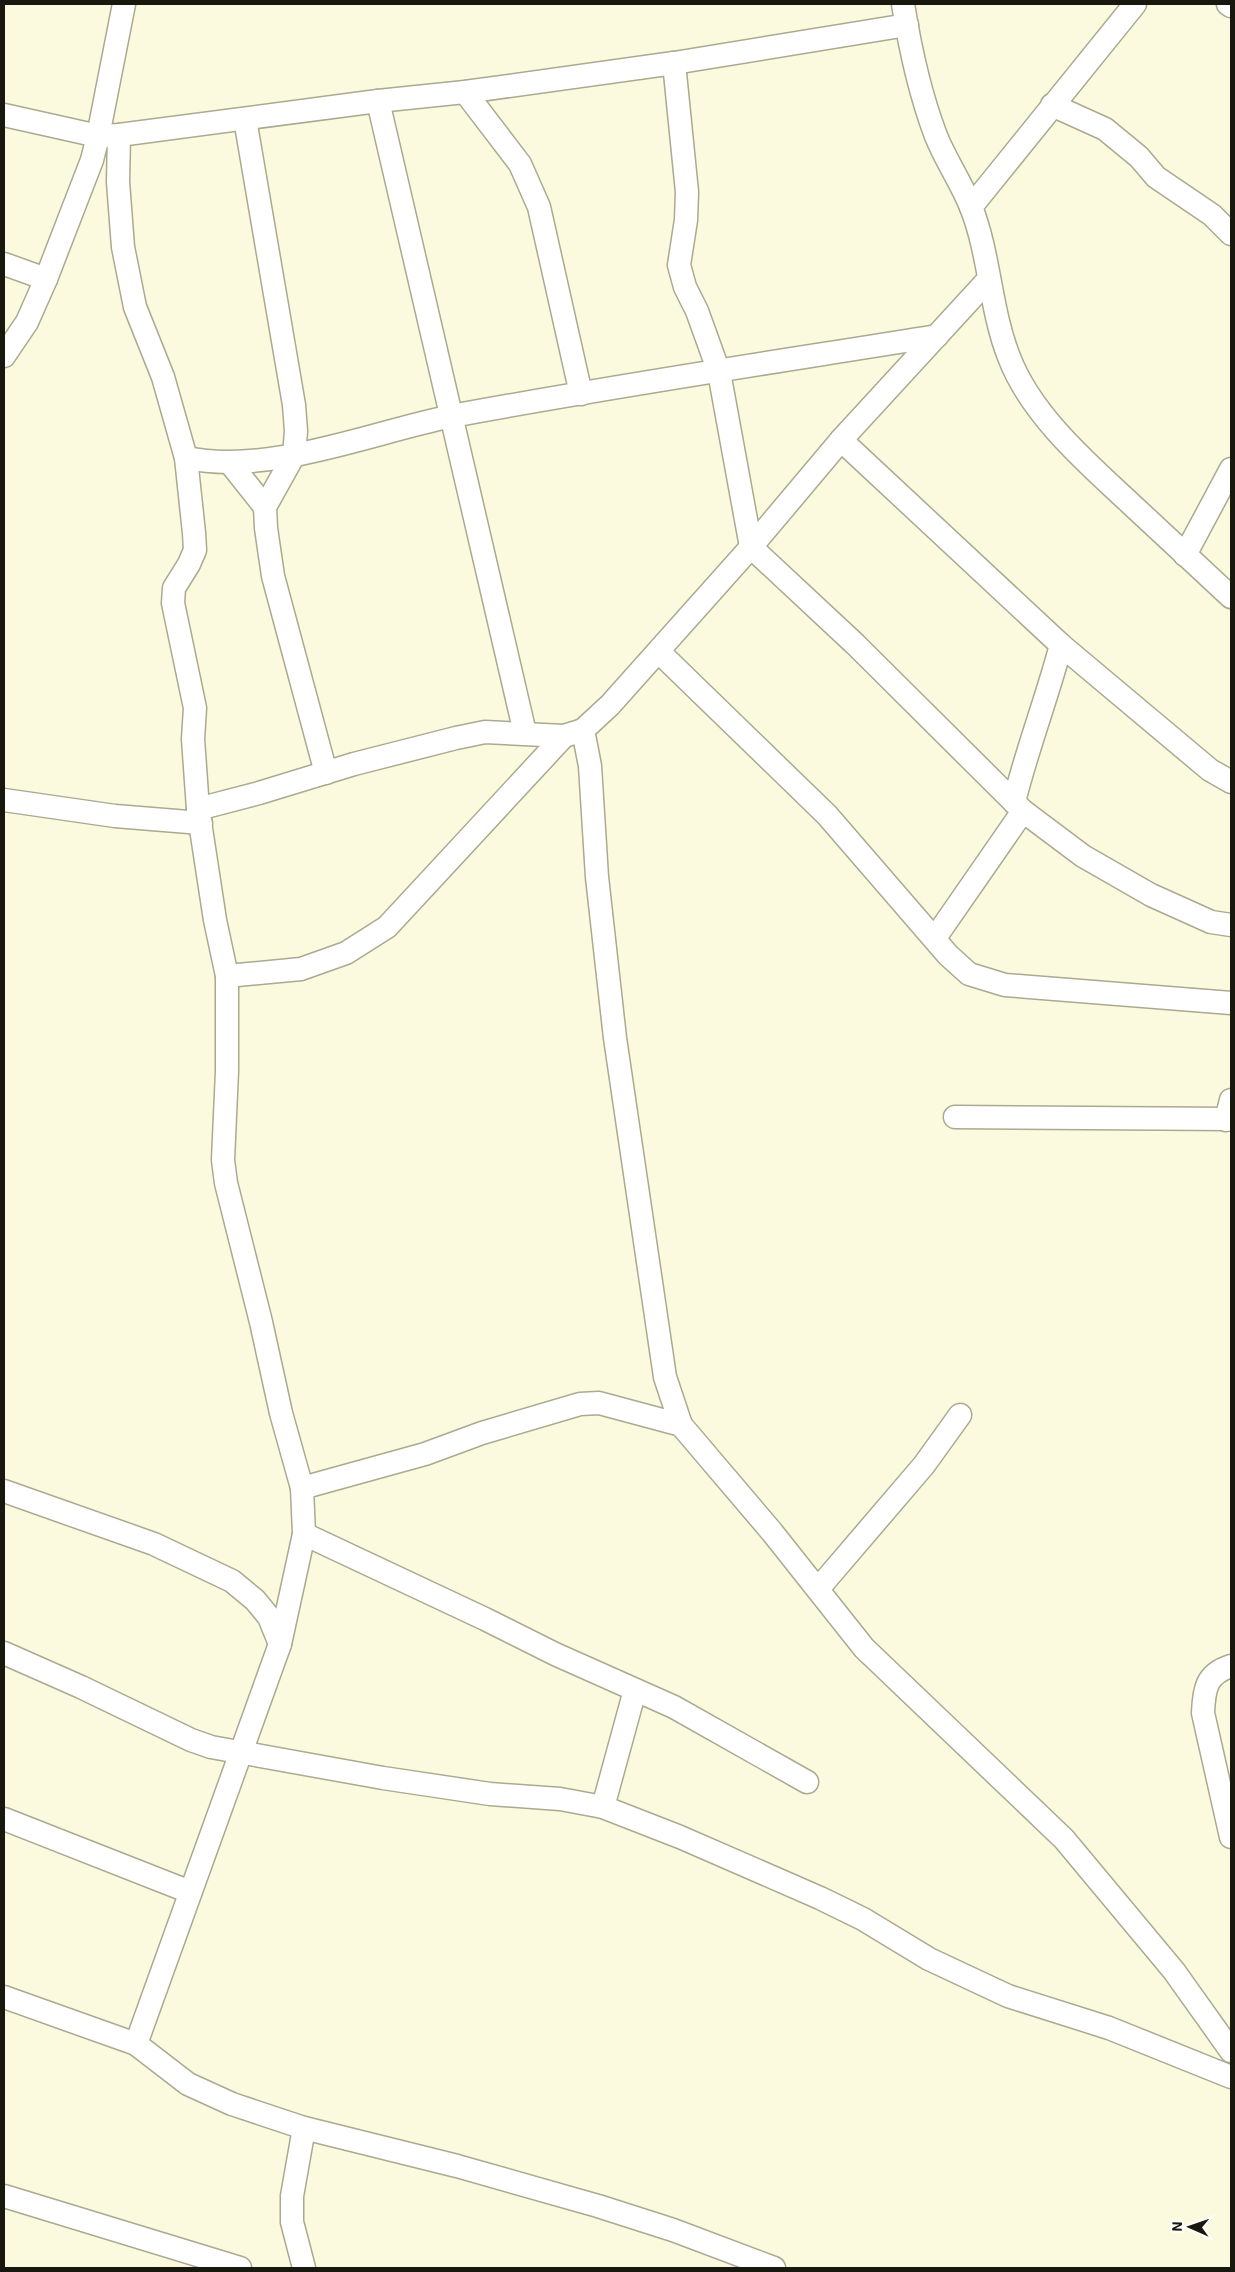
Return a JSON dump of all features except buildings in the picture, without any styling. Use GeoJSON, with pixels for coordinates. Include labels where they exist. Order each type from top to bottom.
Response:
{"type":"FeatureCollection","features":[{"type":"Feature","properties":{"kind":"street"},"geometry":{"type":"LineString","coordinates":[[124,4],[109,136],[118,182],[123,246],[135,307],[163,377],[186,458],[195,550],[174,588],[172,603],[195,708],[193,739],[199,816],[215,920],[227,976],[227,1071],[223,1160],[226,1182],[261,1322],[279,1405],[302,1488],[304,1534],[280,1644],[136,2044]]}},
{"type":"Feature","properties":{"kind":"street"},"geometry":{"type":"LineString","coordinates":[[971,207],[1135,4]]}},
{"type":"Feature","properties":{"kind":"street"},"geometry":{"type":"LineString","coordinates":[[4,115],[109,136],[378,101],[465,92],[674,63],[905,15],[917,72],[936,135],[971,207],[1000,332],[1022,386],[1041,412],[1108,483],[1231,597]]}},
{"type":"Feature","properties":{"kind":"street"},"geometry":{"type":"LineString","coordinates":[[674,63],[687,192],[686,220],[679,265],[685,287],[697,311],[719,372],[751,547],[855,644],[1018,807],[1083,856],[1151,896],[1211,922],[1231,925]]}},
{"type":"Feature","properties":{"kind":"street"},"geometry":{"type":"LineString","coordinates":[[465,92],[520,164],[539,208],[581,394]]}},
{"type":"Feature","properties":{"kind":"street"},"geometry":{"type":"LineString","coordinates":[[378,101],[525,733]]}},
{"type":"Feature","properties":{"kind":"street"},"geometry":{"type":"LineString","coordinates":[[1052,105],[1104,129],[1140,157],[1156,177],[1212,215],[1231,234]]}},
{"type":"Feature","properties":{"kind":"street"},"geometry":{"type":"LineString","coordinates":[[245,119],[294,405],[296,431],[294,455],[265,507]]}},
{"type":"Feature","properties":{"kind":"street"},"geometry":{"type":"LineString","coordinates":[[4,356],[27,322],[46,279],[92,160],[109,136]]}},
{"type":"Feature","properties":{"kind":"street"},"geometry":{"type":"LineString","coordinates":[[4,264],[46,279]]}},
{"type":"Feature","properties":{"kind":"street"},"geometry":{"type":"LineString","coordinates":[[227,976],[302,969],[346,953],[387,927],[574,733],[610,705],[751,547],[841,440],[988,280]]}},
{"type":"Feature","properties":{"kind":"street"},"geometry":{"type":"LineString","coordinates":[[186,458],[202,462],[230,463],[294,455],[451,417],[937,336]]}},
{"type":"Feature","properties":{"kind":"street"},"geometry":{"type":"LineString","coordinates":[[841,440],[1061,645],[1210,770],[1231,782]]}},
{"type":"Feature","properties":{"kind":"street"},"geometry":{"type":"LineString","coordinates":[[230,463],[265,507],[269,554],[274,576],[326,773]]}},
{"type":"Feature","properties":{"kind":"street"},"geometry":{"type":"LineString","coordinates":[[1185,555],[1231,469]]}},
{"type":"Feature","properties":{"kind":"street"},"geometry":{"type":"LineString","coordinates":[[935,938],[1018,807],[1030,744],[1049,691],[1061,645]]}},
{"type":"Feature","properties":{"kind":"street"},"geometry":{"type":"LineString","coordinates":[[659,652],[827,815],[948,955],[969,974],[1005,985],[1231,1003]]}},
{"type":"Feature","properties":{"kind":"street"},"geometry":{"type":"LineString","coordinates":[[4,800],[115,816],[199,816],[354,764],[456,738],[485,732],[574,733]]}},
{"type":"Feature","properties":{"kind":"street"},"geometry":{"type":"LineString","coordinates":[[574,733],[590,766],[597,878],[615,1038],[665,1377],[681,1425],[818,1589],[864,1648],[1064,1839],[1174,1971],[1231,2052]]}},
{"type":"Feature","properties":{"kind":"street"},"geometry":{"type":"LineString","coordinates":[[955,1117],[1229,1113]]}},
{"type":"Feature","properties":{"kind":"street"},"geometry":{"type":"LineString","coordinates":[[302,1488],[425,1454],[482,1433],[580,1404],[599,1403],[681,1425]]}},
{"type":"Feature","properties":{"kind":"street"},"geometry":{"type":"LineString","coordinates":[[818,1589],[924,1465],[960,1415]]}},
{"type":"Feature","properties":{"kind":"street"},"geometry":{"type":"LineString","coordinates":[[7,1496],[154,1544],[232,1581],[255,1600],[269,1617],[280,1644]]}},
{"type":"Feature","properties":{"kind":"street"},"geometry":{"type":"LineString","coordinates":[[304,1534],[555,1654],[674,1707],[807,1782]]}},
{"type":"Feature","properties":{"kind":"street"},"geometry":{"type":"LineString","coordinates":[[4,1653],[211,1747],[383,1778],[480,1793],[560,1799],[603,1807],[680,1837],[820,1898],[863,1919],[937,1963],[1008,1996],[1109,2028],[1231,2077]]}},
{"type":"Feature","properties":{"kind":"street"},"geometry":{"type":"LineString","coordinates":[[1231,1666],[1221,1669],[1210,1678],[1204,1692],[1204,1713],[1231,1837]]}},
{"type":"Feature","properties":{"kind":"street"},"geometry":{"type":"LineString","coordinates":[[603,1807],[635,1690]]}},
{"type":"Feature","properties":{"kind":"street"},"geometry":{"type":"LineString","coordinates":[[4,1819],[190,1892]]}},
{"type":"Feature","properties":{"kind":"street"},"geometry":{"type":"LineString","coordinates":[[4,1997],[136,2044],[188,2084],[232,2104],[304,2128],[457,2166],[598,2206],[673,2230],[771,2268]]}},
{"type":"Feature","properties":{"kind":"street"},"geometry":{"type":"LineString","coordinates":[[304,2128],[292,2204],[292,2222],[304,2268]]}},
{"type":"Feature","properties":{"kind":"street"},"geometry":{"type":"LineString","coordinates":[[4,2196],[240,2268]]}}]}
